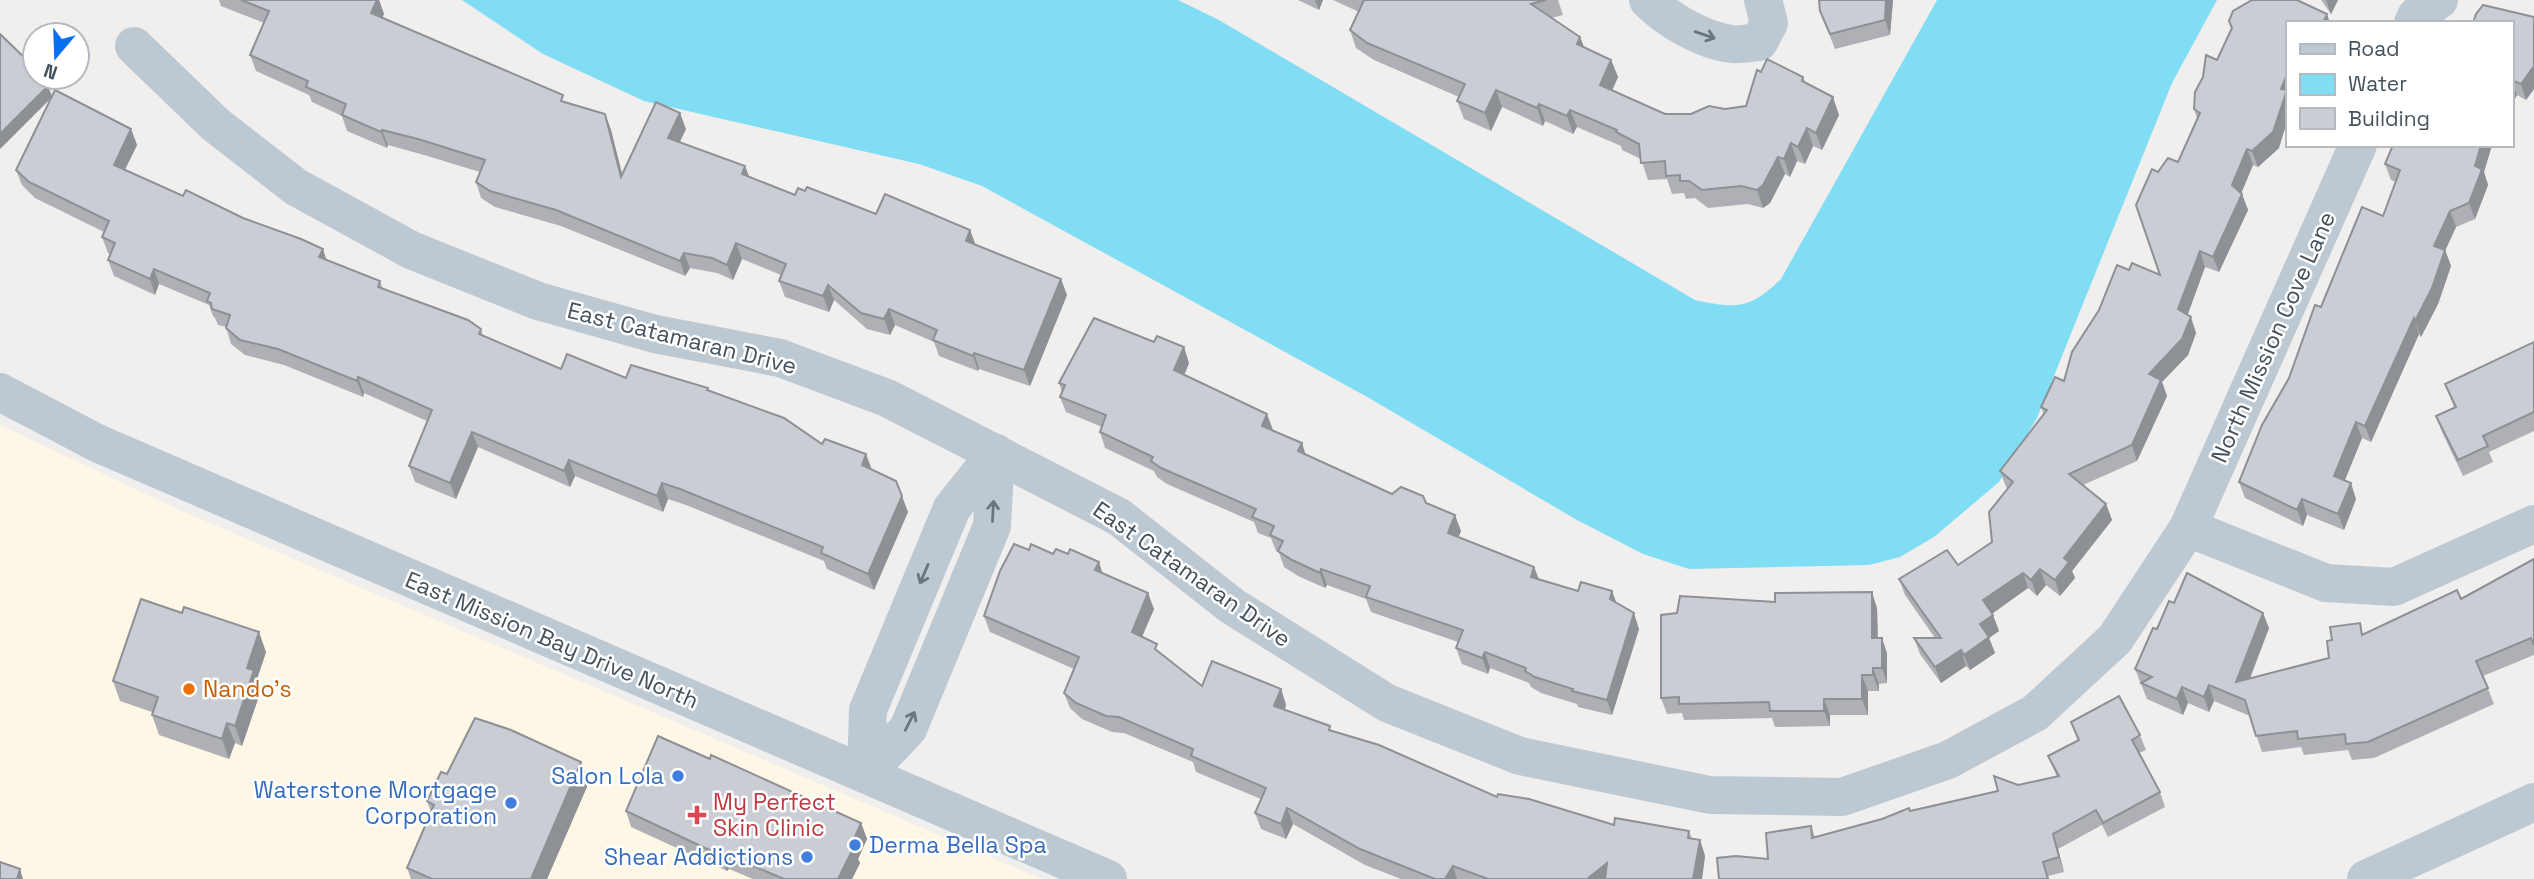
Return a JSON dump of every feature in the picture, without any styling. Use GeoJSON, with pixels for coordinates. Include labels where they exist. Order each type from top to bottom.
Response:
{"type":"FeatureCollection","features":[{"type":"Feature","properties":{"kind":"street"},"geometry":{"type":"LineString","coordinates":[[1648,0],[1660,12],[1692,31],[1731,44],[1759,42],[1769,23],[1763,0]]}},
{"type":"Feature","properties":{"kind":"street"},"geometry":{"type":"LineString","coordinates":[[2414,21],[2416,16],[2439,0]]}},
{"type":"Feature","properties":{"kind":"street","name":"East Catamaran Drive"},"geometry":{"type":"LineString","coordinates":[[134,46],[216,125],[296,187],[411,250],[538,302],[655,334],[780,358],[887,398],[1119,517],[1232,606],[1387,703],[1520,756],[1710,795],[1842,797],[1948,760],[2035,713],[2115,639],[2188,528]]}},
{"type":"Feature","properties":{"kind":"street","name":"North Mission Cove Lane"},"geometry":{"type":"LineString","coordinates":[[2188,528],[2357,147]]}},
{"type":"Feature","properties":{"kind":"street","name":"East Mission Bay Drive North"},"geometry":{"type":"LineString","coordinates":[[0,392],[97,443],[657,687],[866,773],[1108,879]]}},
{"type":"Feature","properties":{"kind":"street"},"geometry":{"type":"LineString","coordinates":[[866,773],[908,729],[992,526],[996,453]]}},
{"type":"Feature","properties":{"kind":"street"},"geometry":{"type":"LineString","coordinates":[[2188,528],[2326,583],[2394,587],[2534,524]]}},
{"type":"Feature","properties":{"kind":"street"},"geometry":{"type":"LineString","coordinates":[[2366,879],[2534,802]]}},
{"type":"Feature","properties":{"kind":"shaded area"},"geometry":{"type":"Polygon","coordinates":[[[0,425],[177,509],[1042,879],[0,879],[0,425]]]}},
{"type":"Feature","properties":{"kind":"water"},"geometry":{"type":"Polygon","coordinates":[[[462,0],[1178,0],[1219,20],[1695,300],[1732,305],[1751,301],[1781,279],[1937,0],[2217,0],[2172,83],[2037,418],[1999,482],[1934,537],[1900,557],[1869,565],[1689,569],[1643,554],[1577,520],[1369,398],[982,186],[919,164],[644,101],[543,54],[462,0]]]}},
{"type":"Feature","properties":{"kind":"building"},"geometry":{"type":"Polygon","coordinates":[[[241,0],[377,0],[371,13],[563,95],[561,101],[605,114],[621,177],[656,102],[680,113],[668,138],[745,166],[742,174],[795,195],[798,188],[805,191],[807,187],[876,214],[885,194],[970,230],[966,241],[1061,279],[1024,370],[974,353],[973,356],[933,340],[937,330],[889,309],[884,319],[861,313],[828,285],[823,296],[779,281],[786,264],[736,243],[727,265],[712,258],[684,253],[680,261],[556,210],[490,191],[476,182],[485,160],[418,139],[382,130],[381,132],[342,115],[346,104],[306,87],[308,81],[250,55],[269,11],[241,0]]]}},
{"type":"Feature","properties":{"kind":"building"},"geometry":{"type":"Polygon","coordinates":[[[1364,0],[1546,0],[1531,4],[1580,37],[1577,44],[1611,60],[1600,85],[1665,114],[1691,114],[1709,106],[1725,109],[1746,106],[1757,70],[1761,72],[1767,59],[1803,77],[1802,81],[1833,97],[1816,133],[1807,128],[1798,147],[1791,143],[1784,159],[1778,157],[1763,185],[1757,190],[1741,186],[1702,190],[1689,181],[1680,181],[1680,175],[1666,176],[1665,161],[1641,163],[1639,144],[1616,132],[1617,130],[1570,110],[1567,116],[1539,104],[1537,108],[1496,90],[1485,113],[1457,101],[1465,84],[1367,43],[1350,30],[1364,0]]]}},
{"type":"Feature","properties":{"kind":"building"},"geometry":{"type":"Polygon","coordinates":[[[1819,0],[1886,0],[1885,20],[1830,34],[1820,11],[1819,0]]]}},
{"type":"Feature","properties":{"kind":"building"},"geometry":{"type":"Polygon","coordinates":[[[2252,0],[2297,0],[2327,14],[2324,21],[2286,21],[2286,76],[2281,89],[2286,90],[2286,93],[2273,132],[2252,151],[2247,149],[2232,185],[2242,194],[2213,257],[2200,251],[2178,309],[2191,317],[2182,339],[2149,374],[2161,380],[2132,445],[2069,474],[2106,504],[2064,558],[2069,562],[2055,580],[2040,569],[2031,580],[2023,573],[1983,600],[1993,615],[1980,624],[1989,637],[1964,655],[1961,650],[1935,667],[1914,638],[1941,638],[1899,579],[1947,550],[1958,565],[1992,542],[1989,512],[2013,482],[2000,471],[2047,410],[2041,407],[2055,377],[2064,381],[2072,352],[2099,310],[2117,265],[2129,270],[2132,263],[2160,275],[2136,205],[2152,169],[2158,172],[2168,158],[2178,162],[2200,113],[2194,109],[2195,92],[2203,77],[2206,55],[2217,60],[2232,28],[2229,21],[2233,11],[2252,0]]]}},
{"type":"Feature","properties":{"kind":"building"},"geometry":{"type":"Polygon","coordinates":[[[2483,5],[2534,17],[2534,66],[2521,84],[2513,81],[2513,21],[2474,21],[2483,5]]]}},
{"type":"Feature","properties":{"kind":"building"},"geometry":{"type":"Polygon","coordinates":[[[0,34],[21,54],[21,91],[43,91],[0,134],[0,34]]]}},
{"type":"Feature","properties":{"kind":"building"},"geometry":{"type":"Polygon","coordinates":[[[55,91],[57,91],[131,129],[114,165],[183,196],[186,190],[243,218],[323,249],[319,257],[380,281],[378,287],[468,320],[481,329],[479,334],[561,369],[567,354],[626,378],[631,365],[708,388],[707,390],[784,418],[822,444],[825,439],[866,454],[862,465],[896,481],[902,496],[868,574],[821,553],[823,547],[680,489],[662,483],[657,496],[569,460],[564,471],[472,432],[450,483],[409,466],[432,410],[358,377],[357,381],[278,349],[240,340],[226,328],[230,315],[212,309],[211,303],[207,301],[210,293],[154,269],[150,279],[108,260],[115,243],[102,237],[109,221],[29,182],[16,170],[55,91]]]}},
{"type":"Feature","properties":{"kind":"building"},"geometry":{"type":"Polygon","coordinates":[[[2392,147],[2480,147],[2475,166],[2482,169],[2469,203],[2450,211],[2434,246],[2445,250],[2432,288],[2415,321],[2414,318],[2365,426],[2356,422],[2334,476],[2351,483],[2338,514],[2302,499],[2297,510],[2239,482],[2262,425],[2289,378],[2315,305],[2321,307],[2362,207],[2383,216],[2400,170],[2385,164],[2392,147]]]}},
{"type":"Feature","properties":{"kind":"building"},"geometry":{"type":"Polygon","coordinates":[[[1094,318],[1154,342],[1157,336],[1184,347],[1174,370],[1267,414],[1262,426],[1302,443],[1298,451],[1392,494],[1401,487],[1423,496],[1426,503],[1455,515],[1448,533],[1534,567],[1531,577],[1578,591],[1581,582],[1612,591],[1610,599],[1634,613],[1607,700],[1535,677],[1525,671],[1526,668],[1485,652],[1482,658],[1456,648],[1463,630],[1366,597],[1370,586],[1321,569],[1320,573],[1292,560],[1278,551],[1283,541],[1270,535],[1274,526],[1252,517],[1256,509],[1161,468],[1151,461],[1153,457],[1100,432],[1106,415],[1060,397],[1065,385],[1059,383],[1094,318]]]}},
{"type":"Feature","properties":{"kind":"building"},"geometry":{"type":"Polygon","coordinates":[[[2534,342],[2534,412],[2483,436],[2488,446],[2458,460],[2436,416],[2456,407],[2445,384],[2534,342]]]}},
{"type":"Feature","properties":{"kind":"building"},"geometry":{"type":"Polygon","coordinates":[[[1014,544],[1029,550],[1031,544],[1053,554],[1056,549],[1068,554],[1070,549],[1099,562],[1095,570],[1148,593],[1132,632],[1157,644],[1155,649],[1202,686],[1212,661],[1281,689],[1274,706],[1330,726],[1329,730],[1379,745],[1497,797],[1498,794],[1529,799],[1614,825],[1615,818],[1689,831],[1688,838],[1700,840],[1693,879],[1605,879],[1607,863],[1587,879],[1488,879],[1453,866],[1445,879],[1435,879],[1360,849],[1287,808],[1281,824],[1255,813],[1266,788],[1191,756],[1193,749],[1119,717],[1106,716],[1076,703],[1064,693],[1079,657],[984,616],[1000,571],[1014,544]]]}},
{"type":"Feature","properties":{"kind":"building"},"geometry":{"type":"Polygon","coordinates":[[[2534,559],[2534,645],[2531,638],[2476,661],[2488,688],[2368,742],[2346,744],[2345,734],[2298,739],[2297,731],[2256,736],[2245,700],[2209,685],[2204,697],[2182,687],[2177,699],[2141,683],[2152,677],[2135,669],[2153,628],[2157,629],[2169,601],[2174,603],[2187,573],[2263,613],[2236,682],[2329,658],[2327,641],[2332,640],[2330,627],[2360,623],[2362,635],[2457,590],[2461,599],[2534,559]]]}},
{"type":"Feature","properties":{"kind":"building"},"geometry":{"type":"Polygon","coordinates":[[[1872,592],[1872,638],[1882,638],[1882,668],[1873,668],[1873,675],[1862,675],[1862,699],[1824,699],[1824,711],[1770,711],[1769,702],[1679,704],[1679,697],[1661,698],[1661,615],[1677,613],[1680,596],[1775,602],[1775,593],[1872,592]]]}},
{"type":"Feature","properties":{"kind":"building","name":"Nando's"},"geometry":{"type":"Polygon","coordinates":[[[141,599],[182,613],[184,607],[259,632],[247,668],[254,670],[235,726],[227,723],[222,739],[152,715],[158,697],[113,681],[141,599]]]}},
{"type":"Feature","properties":{"kind":"building"},"geometry":{"type":"Polygon","coordinates":[[[2119,696],[2140,735],[2132,740],[2160,792],[2103,823],[2096,810],[2053,834],[2059,857],[2043,862],[2048,879],[1719,879],[1717,858],[1736,856],[1768,859],[1766,833],[1811,826],[1812,838],[1882,819],[1909,808],[1910,811],[1998,791],[1994,776],[2018,785],[2059,776],[2048,756],[2079,740],[2071,722],[2119,696]]]}},
{"type":"Feature","properties":{"kind":"building","name":"Waterstone Mortgage Corporation"},"geometry":{"type":"Polygon","coordinates":[[[475,718],[511,730],[581,762],[531,879],[432,879],[407,868],[434,805],[427,801],[441,772],[447,774],[475,718]]]}},
{"type":"Feature","properties":{"kind":"building"},"geometry":{"type":"Polygon","coordinates":[[[658,736],[710,759],[711,755],[861,823],[851,846],[854,847],[838,879],[784,879],[723,853],[722,856],[626,811],[658,736]]]}},
{"type":"Feature","properties":{"kind":"building"},"geometry":{"type":"Polygon","coordinates":[[[0,862],[20,869],[17,879],[0,879],[0,862]]]}},
{"type":"Feature","properties":{"kind":"place","name":"Nando's"},"geometry":{"type":"Point","coordinates":[189,689]}},
{"type":"Feature","properties":{"kind":"place","name":"Salon Lola"},"geometry":{"type":"Point","coordinates":[678,776]}},
{"type":"Feature","properties":{"kind":"place","name":"Waterstone Mortgage Corporation"},"geometry":{"type":"Point","coordinates":[511,803]}},
{"type":"Feature","properties":{"kind":"place","name":"My Perfect Skin Clinic"},"geometry":{"type":"Point","coordinates":[697,815]}},
{"type":"Feature","properties":{"kind":"place","name":"Derma Bella Spa"},"geometry":{"type":"Point","coordinates":[855,845]}},
{"type":"Feature","properties":{"kind":"place","name":"Shear Addictions"},"geometry":{"type":"Point","coordinates":[807,857]}}]}
